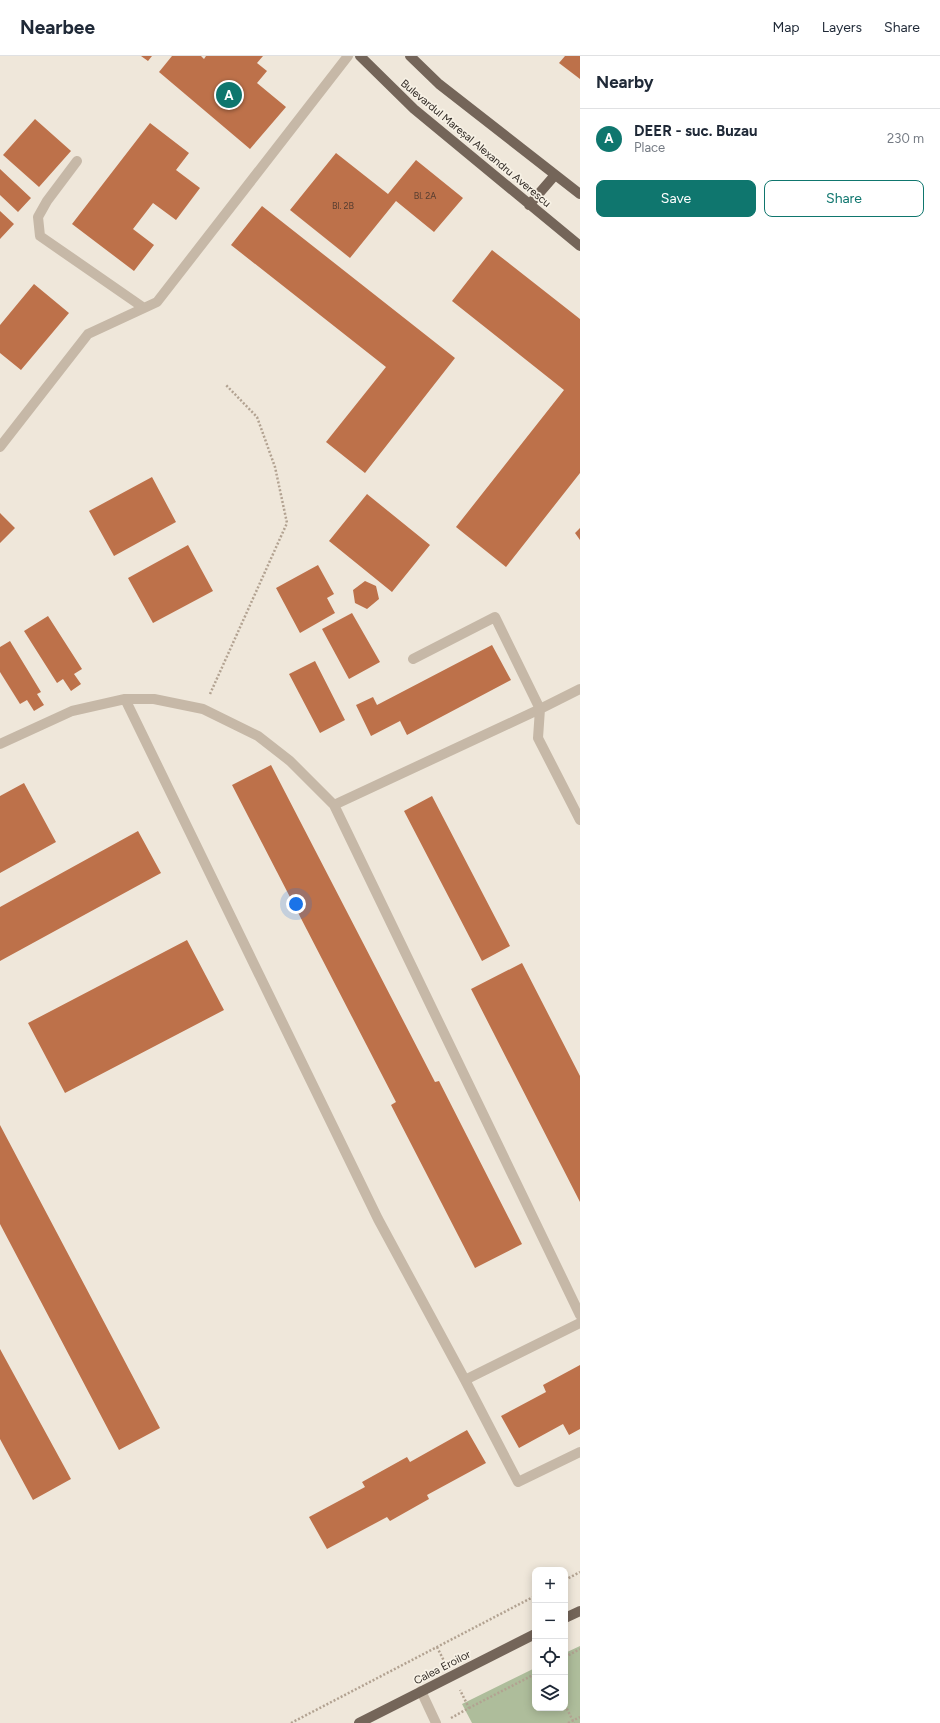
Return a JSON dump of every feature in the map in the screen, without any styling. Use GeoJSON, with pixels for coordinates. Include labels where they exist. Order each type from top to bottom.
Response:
{"type":"FeatureCollection","features":[{"type":"Feature","properties":{"kind":"main road","name":"Bulevardul Mareșal Alexandru Averescu"},"geometry":{"type":"LineString","coordinates":[[360,56],[414,109],[580,246]]}},
{"type":"Feature","properties":{"kind":"main road","name":"Bulevardul Mareșal Alexandru Averescu"},"geometry":{"type":"LineString","coordinates":[[410,56],[439,84],[580,194]]}},
{"type":"Feature","properties":{"kind":"main road"},"geometry":{"type":"LineString","coordinates":[[530,206],[555,175]]}},
{"type":"Feature","properties":{"kind":"main road"},"geometry":{"type":"LineString","coordinates":[[568,1617],[580,1611]]}},
{"type":"Feature","properties":{"kind":"main road","name":"Calea Eroilor"},"geometry":{"type":"LineString","coordinates":[[360,1723],[532,1636]]}},
{"type":"Feature","properties":{"kind":"lane"},"geometry":{"type":"LineString","coordinates":[[0,447],[88,334],[158,302],[348,56]]}},
{"type":"Feature","properties":{"kind":"lane"},"geometry":{"type":"LineString","coordinates":[[77,162],[47,201],[38,218],[40,236],[144,308]]}},
{"type":"Feature","properties":{"kind":"lane"},"geometry":{"type":"LineString","coordinates":[[413,659],[495,617],[540,709],[538,738],[580,820]]}},
{"type":"Feature","properties":{"kind":"lane"},"geometry":{"type":"LineString","coordinates":[[334,805],[580,689]]}},
{"type":"Feature","properties":{"kind":"lane"},"geometry":{"type":"LineString","coordinates":[[125,700],[378,1220],[465,1380],[518,1482],[580,1452]]}},
{"type":"Feature","properties":{"kind":"lane"},"geometry":{"type":"LineString","coordinates":[[0,744],[72,711],[125,700],[154,700],[203,709],[258,736],[290,761],[334,805],[580,1315]]}},
{"type":"Feature","properties":{"kind":"lane"},"geometry":{"type":"LineString","coordinates":[[465,1380],[580,1323]]}},
{"type":"Feature","properties":{"kind":"lane"},"geometry":{"type":"LineString","coordinates":[[421,1691],[436,1723]]}},
{"type":"Feature","properties":{"kind":"path"},"geometry":{"type":"LineString","coordinates":[[203,709],[287,523],[275,467],[257,417],[225,384]]}},
{"type":"Feature","properties":{"kind":"path"},"geometry":{"type":"LineString","coordinates":[[568,1578],[580,1572]]}},
{"type":"Feature","properties":{"kind":"path"},"geometry":{"type":"LineString","coordinates":[[291,1723],[532,1598]]}},
{"type":"Feature","properties":{"kind":"path"},"geometry":{"type":"LineString","coordinates":[[568,1655],[580,1649]]}},
{"type":"Feature","properties":{"kind":"path"},"geometry":{"type":"LineString","coordinates":[[449,1719],[533,1675]]}},
{"type":"Feature","properties":{"kind":"path"},"geometry":{"type":"LineString","coordinates":[[452,1676],[469,1708]]}},
{"type":"Feature","properties":{"kind":"path"},"geometry":{"type":"LineString","coordinates":[[568,1711],[573,1722]]}},
{"type":"Feature","properties":{"kind":"path"},"geometry":{"type":"LineString","coordinates":[[568,1723],[573,1722],[580,1717]]}},
{"type":"Feature","properties":{"kind":"green space"},"geometry":{"type":"Polygon","coordinates":[[[580,1646],[580,1723],[472,1723],[462,1704],[532,1669],[532,1711],[568,1711],[568,1652],[580,1646]]]}},
{"type":"Feature","properties":{"kind":"building"},"geometry":{"type":"Polygon","coordinates":[[[141,56],[152,56],[148,61],[141,56]]]}},
{"type":"Feature","properties":{"kind":"building"},"geometry":{"type":"Polygon","coordinates":[[[172,56],[201,56],[204,59],[206,56],[263,56],[257,63],[267,71],[257,83],[286,107],[250,149],[159,72],[172,56]]]}},
{"type":"Feature","properties":{"kind":"building"},"geometry":{"type":"Polygon","coordinates":[[[565,56],[580,56],[580,79],[559,63],[565,56]]]}},
{"type":"Feature","properties":{"kind":"building"},"geometry":{"type":"Polygon","coordinates":[[[35,119],[71,151],[39,187],[3,155],[35,119]]]}},
{"type":"Feature","properties":{"kind":"building"},"geometry":{"type":"Polygon","coordinates":[[[150,123],[189,153],[176,170],[200,188],[176,220],[153,203],[133,229],[154,245],[134,271],[72,224],[150,123]]]}},
{"type":"Feature","properties":{"kind":"building"},"geometry":{"type":"Polygon","coordinates":[[[336,153],[388,194],[416,160],[463,198],[434,232],[396,201],[350,258],[290,210],[336,153]]]}},
{"type":"Feature","properties":{"kind":"building"},"geometry":{"type":"Polygon","coordinates":[[[0,169],[31,198],[18,212],[0,195],[0,169]]]}},
{"type":"Feature","properties":{"kind":"building"},"geometry":{"type":"Polygon","coordinates":[[[262,206],[455,358],[365,473],[326,442],[386,367],[231,245],[262,206]]]}},
{"type":"Feature","properties":{"kind":"building"},"geometry":{"type":"Polygon","coordinates":[[[0,211],[14,224],[0,239],[0,211]]]}},
{"type":"Feature","properties":{"kind":"building"},"geometry":{"type":"Polygon","coordinates":[[[492,250],[580,319],[580,473],[506,567],[456,527],[564,390],[452,301],[492,250]]]}},
{"type":"Feature","properties":{"kind":"building"},"geometry":{"type":"Polygon","coordinates":[[[34,284],[69,313],[21,370],[0,353],[0,325],[34,284]]]}},
{"type":"Feature","properties":{"kind":"building"},"geometry":{"type":"Polygon","coordinates":[[[152,477],[176,522],[114,556],[89,511],[152,477]]]}},
{"type":"Feature","properties":{"kind":"building"},"geometry":{"type":"Polygon","coordinates":[[[367,494],[430,545],[392,592],[329,541],[367,494]]]}},
{"type":"Feature","properties":{"kind":"building"},"geometry":{"type":"Polygon","coordinates":[[[0,513],[15,528],[0,543],[0,513]]]}},
{"type":"Feature","properties":{"kind":"building"},"geometry":{"type":"Polygon","coordinates":[[[580,528],[580,540],[575,533],[580,528]]]}},
{"type":"Feature","properties":{"kind":"building"},"geometry":{"type":"Polygon","coordinates":[[[188,545],[213,591],[153,623],[128,578],[188,545]]]}},
{"type":"Feature","properties":{"kind":"building"},"geometry":{"type":"Polygon","coordinates":[[[318,565],[334,594],[327,598],[335,613],[300,633],[276,588],[318,565]]]}},
{"type":"Feature","properties":{"kind":"building"},"geometry":{"type":"Polygon","coordinates":[[[365,581],[376,586],[379,599],[367,609],[355,603],[353,590],[365,581]]]}},
{"type":"Feature","properties":{"kind":"building"},"geometry":{"type":"Polygon","coordinates":[[[352,613],[380,662],[349,679],[322,629],[352,613]]]}},
{"type":"Feature","properties":{"kind":"building"},"geometry":{"type":"Polygon","coordinates":[[[48,616],[82,669],[74,674],[81,684],[71,691],[63,679],[57,683],[24,631],[48,616]]]}},
{"type":"Feature","properties":{"kind":"building"},"geometry":{"type":"Polygon","coordinates":[[[10,641],[41,692],[37,694],[44,705],[34,711],[27,700],[20,704],[0,672],[0,647],[10,641]]]}},
{"type":"Feature","properties":{"kind":"building"},"geometry":{"type":"Polygon","coordinates":[[[492,645],[511,680],[407,735],[400,721],[371,736],[356,705],[373,697],[377,705],[492,645]]]}},
{"type":"Feature","properties":{"kind":"building"},"geometry":{"type":"Polygon","coordinates":[[[315,661],[345,720],[320,733],[289,674],[315,661]]]}},
{"type":"Feature","properties":{"kind":"building"},"geometry":{"type":"Polygon","coordinates":[[[271,765],[435,1082],[439,1081],[522,1244],[475,1268],[391,1105],[396,1102],[232,785],[271,765]]]}},
{"type":"Feature","properties":{"kind":"building"},"geometry":{"type":"Polygon","coordinates":[[[24,783],[56,842],[0,873],[0,796],[24,783]]]}},
{"type":"Feature","properties":{"kind":"building"},"geometry":{"type":"Polygon","coordinates":[[[432,796],[510,946],[482,961],[404,811],[432,796]]]}},
{"type":"Feature","properties":{"kind":"building"},"geometry":{"type":"Polygon","coordinates":[[[138,831],[161,873],[0,961],[0,907],[138,831]]]}},
{"type":"Feature","properties":{"kind":"building"},"geometry":{"type":"Polygon","coordinates":[[[187,940],[224,1010],[65,1093],[28,1023],[187,940]]]}},
{"type":"Feature","properties":{"kind":"building"},"geometry":{"type":"Polygon","coordinates":[[[522,963],[580,1076],[580,1202],[471,989],[522,963]]]}},
{"type":"Feature","properties":{"kind":"building"},"geometry":{"type":"Polygon","coordinates":[[[0,1125],[160,1428],[119,1450],[0,1224],[0,1125]]]}},
{"type":"Feature","properties":{"kind":"building"},"geometry":{"type":"Polygon","coordinates":[[[0,1349],[71,1479],[33,1500],[0,1439],[0,1349]]]}},
{"type":"Feature","properties":{"kind":"building"},"geometry":{"type":"Polygon","coordinates":[[[580,1365],[580,1429],[569,1435],[563,1424],[519,1448],[501,1416],[546,1392],[543,1385],[580,1365]]]}},
{"type":"Feature","properties":{"kind":"building"},"geometry":{"type":"Polygon","coordinates":[[[467,1430],[486,1463],[427,1495],[429,1499],[390,1521],[387,1517],[327,1549],[309,1517],[365,1487],[362,1482],[407,1457],[410,1462],[467,1430]]]}},
{"type":"Feature","properties":{"kind":"place","name":"DEER - suc. Buzau"},"geometry":{"type":"Point","coordinates":[229,95]}}]}
